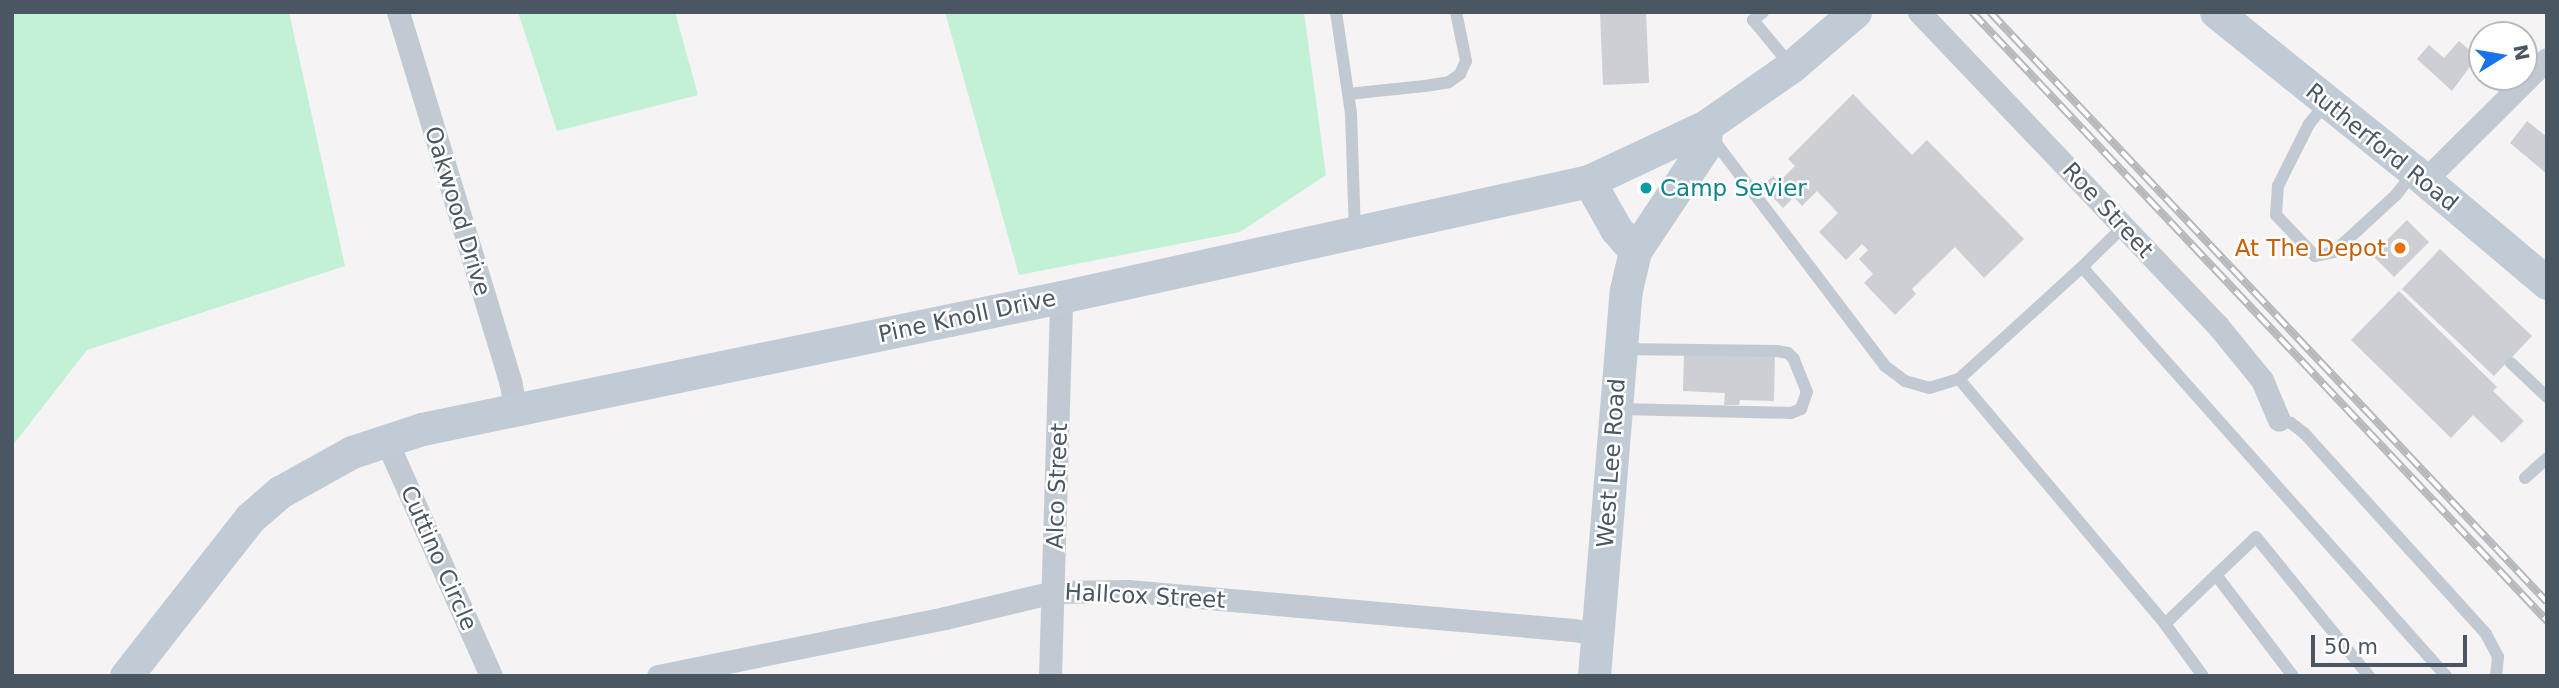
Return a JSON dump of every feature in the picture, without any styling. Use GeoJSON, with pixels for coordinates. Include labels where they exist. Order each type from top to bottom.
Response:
{"type":"FeatureCollection","features":[{"type":"Feature","properties":{"kind":"street","name":"Oakwood Drive"},"geometry":{"type":"LineString","coordinates":[[398,12],[506,368],[516,410]]}},
{"type":"Feature","properties":{"kind":"street","name":"Pine Knoll Drive"},"geometry":{"type":"LineString","coordinates":[[126,676],[250,518],[280,492],[314,470],[352,452],[422,429],[1061,297],[1589,181],[1706,126],[1792,66],[1856,12]]}},
{"type":"Feature","properties":{"kind":"street","name":"Roe Street"},"geometry":{"type":"LineString","coordinates":[[1919,12],[2218,326],[2256,372],[2279,420]]}},
{"type":"Feature","properties":{"kind":"street","name":"Rutherford Road"},"geometry":{"type":"LineString","coordinates":[[2216,12],[2419,176],[2547,284]]}},
{"type":"Feature","properties":{"kind":"street"},"geometry":{"type":"LineString","coordinates":[[2419,176],[2547,58]]}},
{"type":"Feature","properties":{"kind":"street","name":"West Lee Road"},"geometry":{"type":"LineString","coordinates":[[1594,676],[1620,349],[1635,251],[1705,146],[1706,126]]}},
{"type":"Feature","properties":{"kind":"street"},"geometry":{"type":"LineString","coordinates":[[1589,181],[1616,229],[1635,251]]}},
{"type":"Feature","properties":{"kind":"street","name":"Alco Street"},"geometry":{"type":"LineString","coordinates":[[1050,676],[1061,297]]}},
{"type":"Feature","properties":{"kind":"street","name":"Cuttino Circle"},"geometry":{"type":"LineString","coordinates":[[386,440],[491,676]]}},
{"type":"Feature","properties":{"kind":"street","name":"Hallcox Street"},"geometry":{"type":"LineString","coordinates":[[658,676],[944,618],[1053,592],[1128,591],[1573,630],[1598,635]]}},
{"type":"Feature","properties":{"kind":"lane"},"geometry":{"type":"LineString","coordinates":[[1336,12],[1348,94],[1355,233]]}},
{"type":"Feature","properties":{"kind":"lane"},"geometry":{"type":"LineString","coordinates":[[1348,94],[1449,82],[1460,74],[1465,61],[1456,12]]}},
{"type":"Feature","properties":{"kind":"lane"},"geometry":{"type":"LineString","coordinates":[[1763,12],[1753,20],[1792,66]]}},
{"type":"Feature","properties":{"kind":"lane"},"geometry":{"type":"LineString","coordinates":[[2326,103],[2309,124],[2278,186],[2276,215],[2315,256],[2334,252],[2419,176]]}},
{"type":"Feature","properties":{"kind":"lane"},"geometry":{"type":"LineString","coordinates":[[1706,126],[1714,142],[1885,366],[1905,382],[1929,388],[1959,379],[2124,226]]}},
{"type":"Feature","properties":{"kind":"lane"},"geometry":{"type":"LineString","coordinates":[[2082,267],[2446,676]]}},
{"type":"Feature","properties":{"kind":"lane"},"geometry":{"type":"LineString","coordinates":[[1615,409],[1791,413],[1801,409],[1808,392],[1794,359],[1777,351],[1620,349]]}},
{"type":"Feature","properties":{"kind":"lane"},"geometry":{"type":"LineString","coordinates":[[2511,363],[2547,397]]}},
{"type":"Feature","properties":{"kind":"lane"},"geometry":{"type":"LineString","coordinates":[[1959,379],[2165,624],[2203,676]]}},
{"type":"Feature","properties":{"kind":"lane"},"geometry":{"type":"LineString","coordinates":[[2279,420],[2291,423],[2304,433],[2486,634],[2498,657],[2496,676]]}},
{"type":"Feature","properties":{"kind":"lane"},"geometry":{"type":"LineString","coordinates":[[2525,478],[2547,458]]}},
{"type":"Feature","properties":{"kind":"lane"},"geometry":{"type":"LineString","coordinates":[[2165,624],[2256,537],[2369,676]]}},
{"type":"Feature","properties":{"kind":"lane"},"geometry":{"type":"LineString","coordinates":[[2216,575],[2292,676]]}},
{"type":"Feature","properties":{"kind":"green space"},"geometry":{"type":"Polygon","coordinates":[[[12,12],[289,12],[345,266],[87,350],[13,445],[12,12]]]}},
{"type":"Feature","properties":{"kind":"green space"},"geometry":{"type":"Polygon","coordinates":[[[518,12],[675,12],[698,95],[557,131],[518,12]]]}},
{"type":"Feature","properties":{"kind":"green space"},"geometry":{"type":"Polygon","coordinates":[[[945,12],[1304,12],[1326,175],[1240,232],[1019,275],[945,12]]]}},
{"type":"Feature","properties":{"kind":"building"},"geometry":{"type":"Polygon","coordinates":[[[1600,12],[1646,12],[1649,83],[1603,85],[1600,12]]]}},
{"type":"Feature","properties":{"kind":"building"},"geometry":{"type":"Polygon","coordinates":[[[2459,41],[2468,49],[2468,69],[2452,91],[2417,59],[2429,45],[2444,58],[2459,41]]]}},
{"type":"Feature","properties":{"kind":"building"},"geometry":{"type":"Polygon","coordinates":[[[1853,94],[1912,155],[1927,140],[2024,239],[1984,278],[1955,247],[1912,289],[1916,294],[1895,315],[1864,283],[1873,274],[1859,259],[1868,250],[1862,244],[1846,260],[1819,232],[1838,213],[1817,191],[1802,206],[1794,197],[1783,208],[1762,186],[1773,176],[1779,182],[1795,166],[1788,159],[1853,94]]]}},
{"type":"Feature","properties":{"kind":"building"},"geometry":{"type":"Polygon","coordinates":[[[2527,121],[2547,137],[2547,174],[2510,143],[2527,121]]]}},
{"type":"Feature","properties":{"kind":"building","name":"At The Depot"},"geometry":{"type":"Polygon","coordinates":[[[2407,220],[2429,242],[2394,277],[2372,255],[2407,220]]]}},
{"type":"Feature","properties":{"kind":"building"},"geometry":{"type":"Polygon","coordinates":[[[2440,249],[2532,336],[2494,376],[2402,289],[2440,249]]]}},
{"type":"Feature","properties":{"kind":"building"},"geometry":{"type":"Polygon","coordinates":[[[2399,291],[2497,387],[2493,391],[2524,421],[2502,443],[2473,415],[2451,438],[2351,340],[2399,291]]]}},
{"type":"Feature","properties":{"kind":"building"},"geometry":{"type":"Polygon","coordinates":[[[1775,352],[1774,401],[1740,400],[1739,405],[1724,405],[1725,393],[1683,391],[1684,354],[1775,352]]]}},
{"type":"Feature","properties":{"kind":"railway"},"geometry":{"type":"LineString","coordinates":[[1972,12],[2547,621]]}},
{"type":"Feature","properties":{"kind":"railway"},"geometry":{"type":"LineString","coordinates":[[1990,12],[2547,602]]}},
{"type":"Feature","properties":{"kind":"place","name":"Camp Sevier"},"geometry":{"type":"Point","coordinates":[1646,188]}},
{"type":"Feature","properties":{"kind":"place","name":"At The Depot"},"geometry":{"type":"Point","coordinates":[2400,248]}}]}
